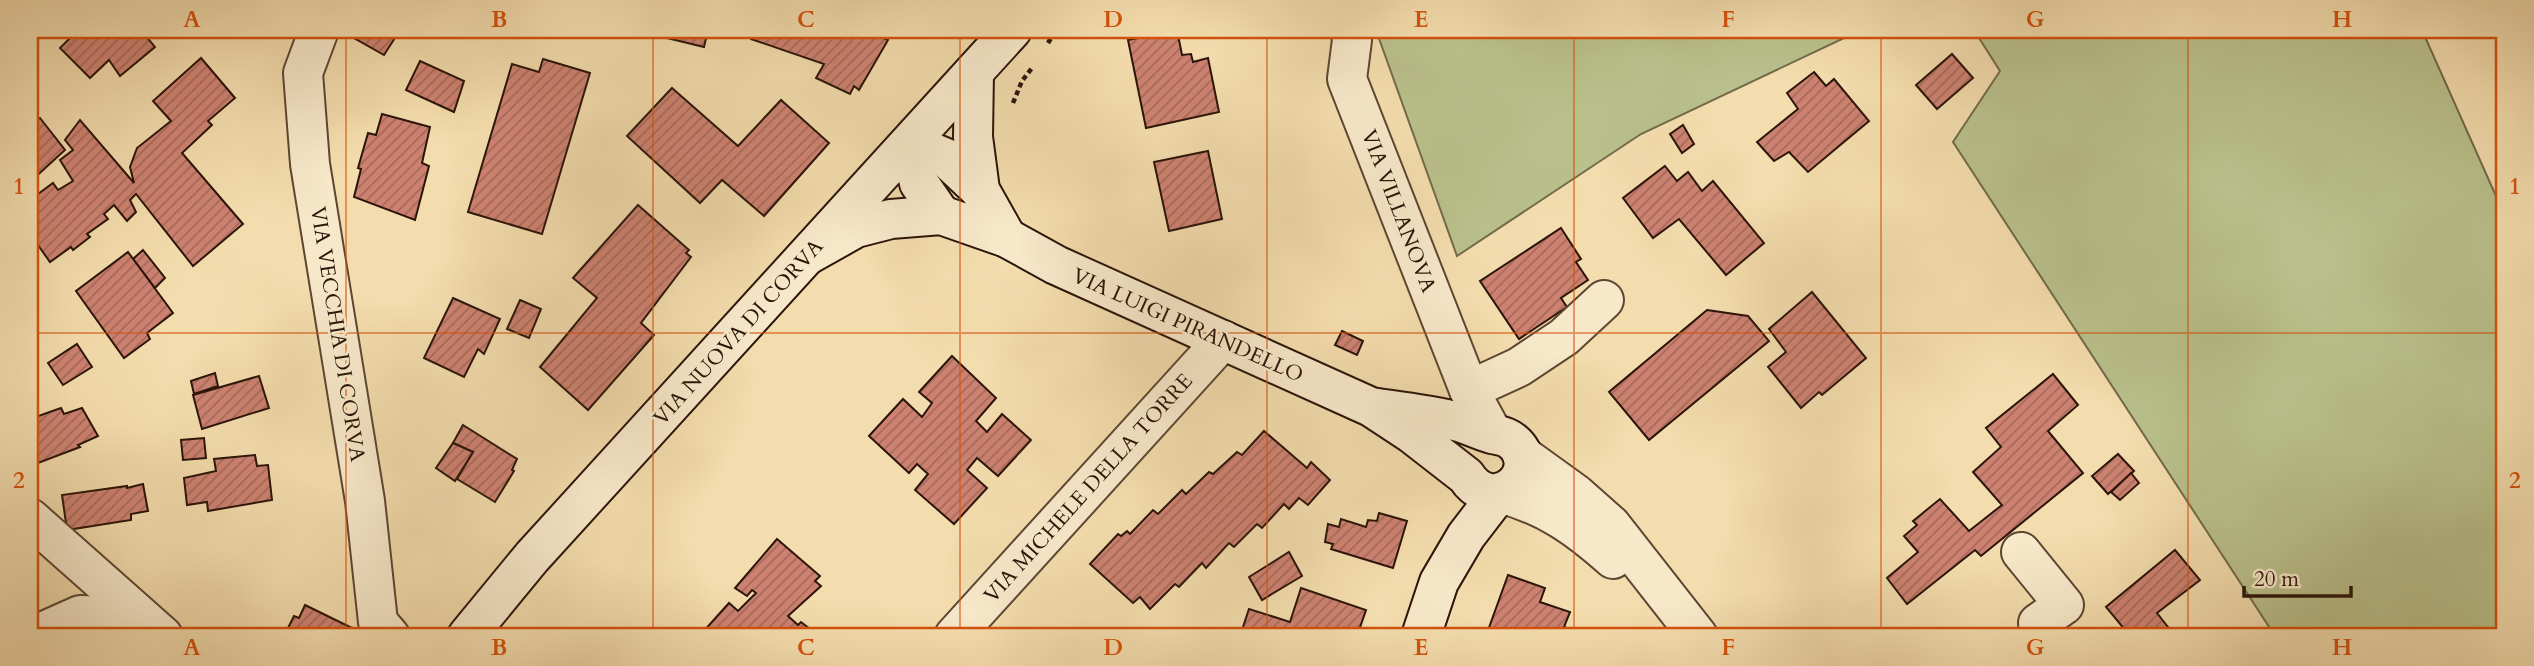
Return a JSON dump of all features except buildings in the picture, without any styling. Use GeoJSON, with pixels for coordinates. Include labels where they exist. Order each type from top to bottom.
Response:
{"type":"FeatureCollection","features":[{"type":"Feature","properties":{"kind":"street","name":"VIA VECCHIA DI CORVA"},"geometry":{"type":"LineString","coordinates":[[319,30],[303,73],[310,163],[365,501],[379,622],[390,636]]}},
{"type":"Feature","properties":{"kind":"street","name":"VIA NUOVA DI CORVA"},"geometry":{"type":"LineString","coordinates":[[467,636],[532,557],[1012,30]]}},
{"type":"Feature","properties":{"kind":"street","name":"VIA VILLANOVA"},"geometry":{"type":"LineString","coordinates":[[1350,30],[1352,40],[1347,79],[1469,390],[1507,445]]}},
{"type":"Feature","properties":{"kind":"street"},"geometry":{"type":"LineString","coordinates":[[974,72],[973,137],[980,190]]}},
{"type":"Feature","properties":{"kind":"street"},"geometry":{"type":"LineString","coordinates":[[910,143],[946,158],[980,190],[1007,238]]}},
{"type":"Feature","properties":{"kind":"street"},"geometry":{"type":"LineString","coordinates":[[910,143],[919,183],[941,215]]}},
{"type":"Feature","properties":{"kind":"street","name":"VIA LUIGI PIRANDELLO"},"geometry":{"type":"LineString","coordinates":[[808,255],[856,228],[891,219],[941,215],[1007,238],[1056,265],[1371,407],[1482,485],[1538,505],[1589,538],[1691,628]]}},
{"type":"Feature","properties":{"kind":"street"},"geometry":{"type":"LineString","coordinates":[[1469,390],[1520,367],[1564,337],[1604,300]]}},
{"type":"Feature","properties":{"kind":"street","name":"VIA MICHELE DELLA TORRE"},"geometry":{"type":"LineString","coordinates":[[954,636],[1223,340]]}},
{"type":"Feature","properties":{"kind":"street","name":"VIA LUIGI PIRANDELLO"},"geometry":{"type":"LineString","coordinates":[[1371,407],[1453,420],[1507,445],[1566,486],[1611,525],[1691,628]]}},
{"type":"Feature","properties":{"kind":"street"},"geometry":{"type":"LineString","coordinates":[[1421,636],[1439,582],[1441,556],[1457,490],[1482,485],[1516,484],[1524,466],[1507,445],[1483,436],[1468,448],[1464,457],[1482,485]]}},
{"type":"Feature","properties":{"kind":"street"},"geometry":{"type":"LineString","coordinates":[[30,518],[157,632]]}},
{"type":"Feature","properties":{"kind":"street"},"geometry":{"type":"LineString","coordinates":[[2021,552],[2064,605],[2038,623],[2049,636]]}},
{"type":"Feature","properties":{"kind":"street"},"geometry":{"type":"LineString","coordinates":[[33,636],[80,615],[117,616],[157,632]]}},
{"type":"Feature","properties":{"kind":"path"},"geometry":{"type":"LineString","coordinates":[[1044,51],[1056,30]]}},
{"type":"Feature","properties":{"kind":"path"},"geometry":{"type":"LineString","coordinates":[[1009,111],[1022,82],[1037,61]]}},
{"type":"Feature","properties":{"kind":"green space"},"geometry":{"type":"Polygon","coordinates":[[[1376,30],[1861,30],[1641,134],[1457,256],[1376,30]]]}},
{"type":"Feature","properties":{"kind":"green space"},"geometry":{"type":"Polygon","coordinates":[[[1974,30],[2422,30],[2504,214],[2504,636],[2275,636],[1953,142],[2000,71],[1974,30]]]}}]}
